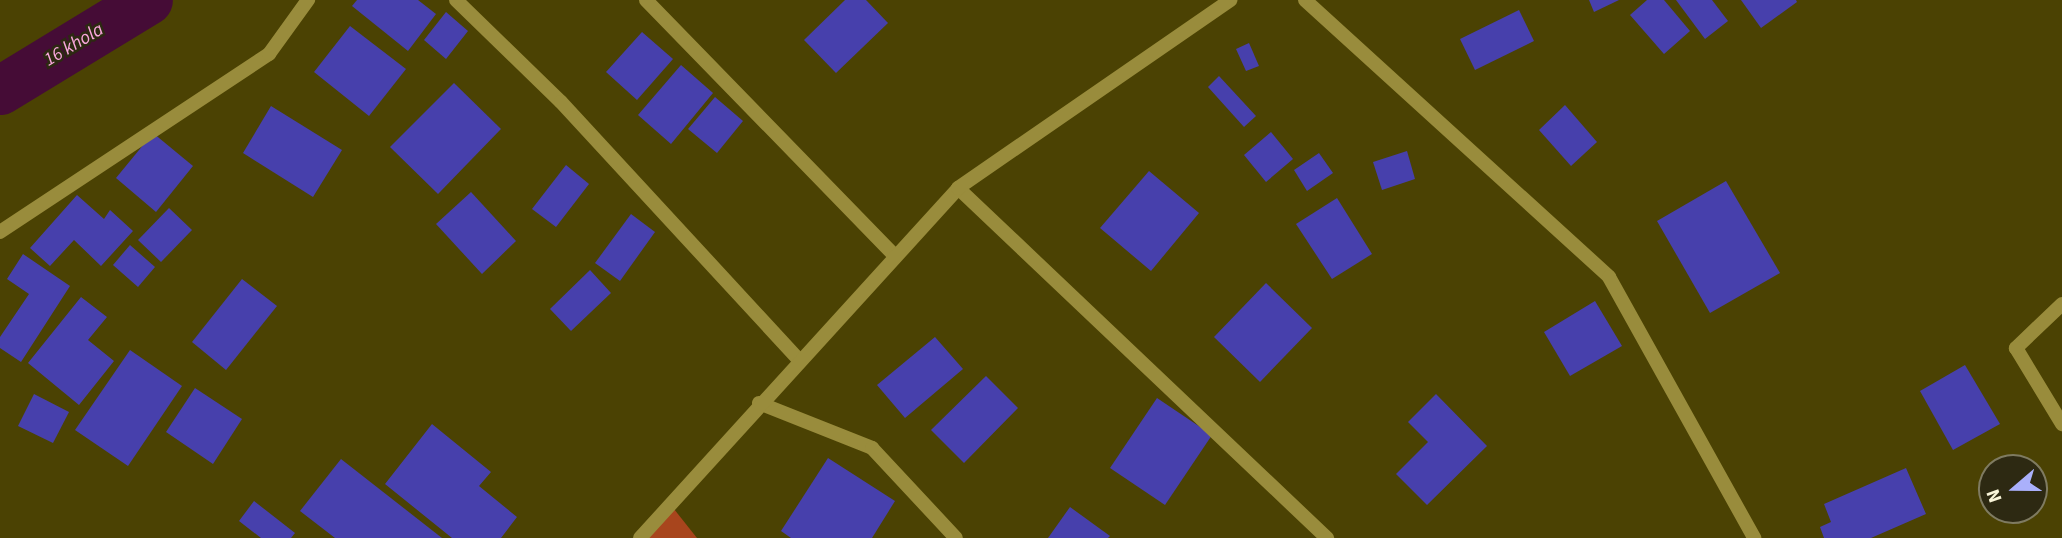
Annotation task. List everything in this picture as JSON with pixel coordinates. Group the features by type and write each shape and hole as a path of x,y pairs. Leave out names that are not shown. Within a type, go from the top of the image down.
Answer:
{"street":[{"path":"0,232 269,54 308,0"},
{"path":"456,0 561,102 798,359"},
{"path":"646,0 895,256"},
{"path":"640,538 758,403 958,188 1231,0"},
{"path":"1305,0 1609,277 1755,538"},
{"path":"958,188 1327,538"},
{"path":"2062,304 2016,348 2062,424"},
{"path":"758,403 872,447 956,538"}],"shaded area":[{"path":"670,504 697,538 640,538"}],"building":[{"path":"357,0 418,0 436,14 408,51 352,6"},
{"path":"845,0 866,0 888,23 836,73 804,40"},
{"path":"1589,0 1619,0 1594,12"},
{"path":"1647,0 1664,0 1690,31 1664,54 1630,15"},
{"path":"1676,0 1712,0 1728,21 1705,39"},
{"path":"1741,0 1796,0 1797,2 1761,28"},
{"path":"1519,10 1534,41 1475,70 1460,39"},
{"path":"446,12 468,31 446,59 424,40"},
{"path":"350,26 406,69 369,116 314,72"},
{"path":"642,32 673,59 637,100 606,72"},
{"path":"1249,43 1259,66 1246,71 1236,49"},
{"path":"681,65 713,93 671,144 638,115"},
{"path":"1219,76 1256,116 1244,127 1208,87"},
{"path":"454,83 501,129 438,194 390,147"},
{"path":"715,97 743,121 717,153 688,129"},
{"path":"1565,105 1597,142 1571,166 1539,130"},
{"path":"271,106 342,150 313,197 243,153"},
{"path":"1271,132 1293,159 1266,182 1244,155"},
{"path":"153,133 193,166 156,212 116,178"},
{"path":"1407,151 1415,179 1382,190 1373,162"},
{"path":"1319,153 1333,173 1307,191 1294,170"},
{"path":"566,165 589,184 556,227 532,209"},
{"path":"1149,171 1199,213 1151,271 1100,228"},
{"path":"1726,181 1780,273 1710,313 1657,221"},
{"path":"471,192 516,241 482,274 436,224"},
{"path":"77,195 104,219 110,210 133,231 101,266 74,240 50,266 30,248"},
{"path":"1337,198 1372,254 1332,279 1296,224"},
{"path":"169,208 192,230 161,262 138,240"},
{"path":"631,214 655,232 620,281 595,263"},
{"path":"130,245 155,267 138,287 113,265"},
{"path":"23,254 70,286 21,362 0,348 0,337 29,294 7,279"},
{"path":"590,270 611,293 571,331 550,309"},
{"path":"242,279 277,306 226,370 192,342"},
{"path":"1266,283 1312,328 1260,382 1214,337"},
{"path":"81,297 107,317 88,340 114,361 79,405 28,363"},
{"path":"1595,301 1622,346 1570,376 1544,332"},
{"path":"935,337 963,369 905,418 877,385"},
{"path":"130,350 182,386 128,466 75,430"},
{"path":"1965,365 2000,424 1953,450 1920,391"},
{"path":"986,376 1018,408 964,463 931,430"},
{"path":"195,388 242,419 213,464 166,432"},
{"path":"34,394 69,412 53,443 18,426"},
{"path":"1436,394 1487,446 1427,505 1396,474 1428,442 1408,422"},
{"path":"1157,398 1212,435 1165,505 1110,468"},
{"path":"432,424 491,472 479,486 517,517 501,538 452,538 385,484"},
{"path":"828,458 895,501 872,538 791,538 781,531"},
{"path":"341,459 442,538 335,538 300,511"},
{"path":"1906,468 1926,514 1871,538 1824,538 1820,527 1831,522 1824,504"},
{"path":"254,501 295,533 291,538 261,538 239,521"},
{"path":"1070,507 1110,536 1048,538"}],"waterway":[{"name":"16 khola","path":"0,90 148,0"}]}
